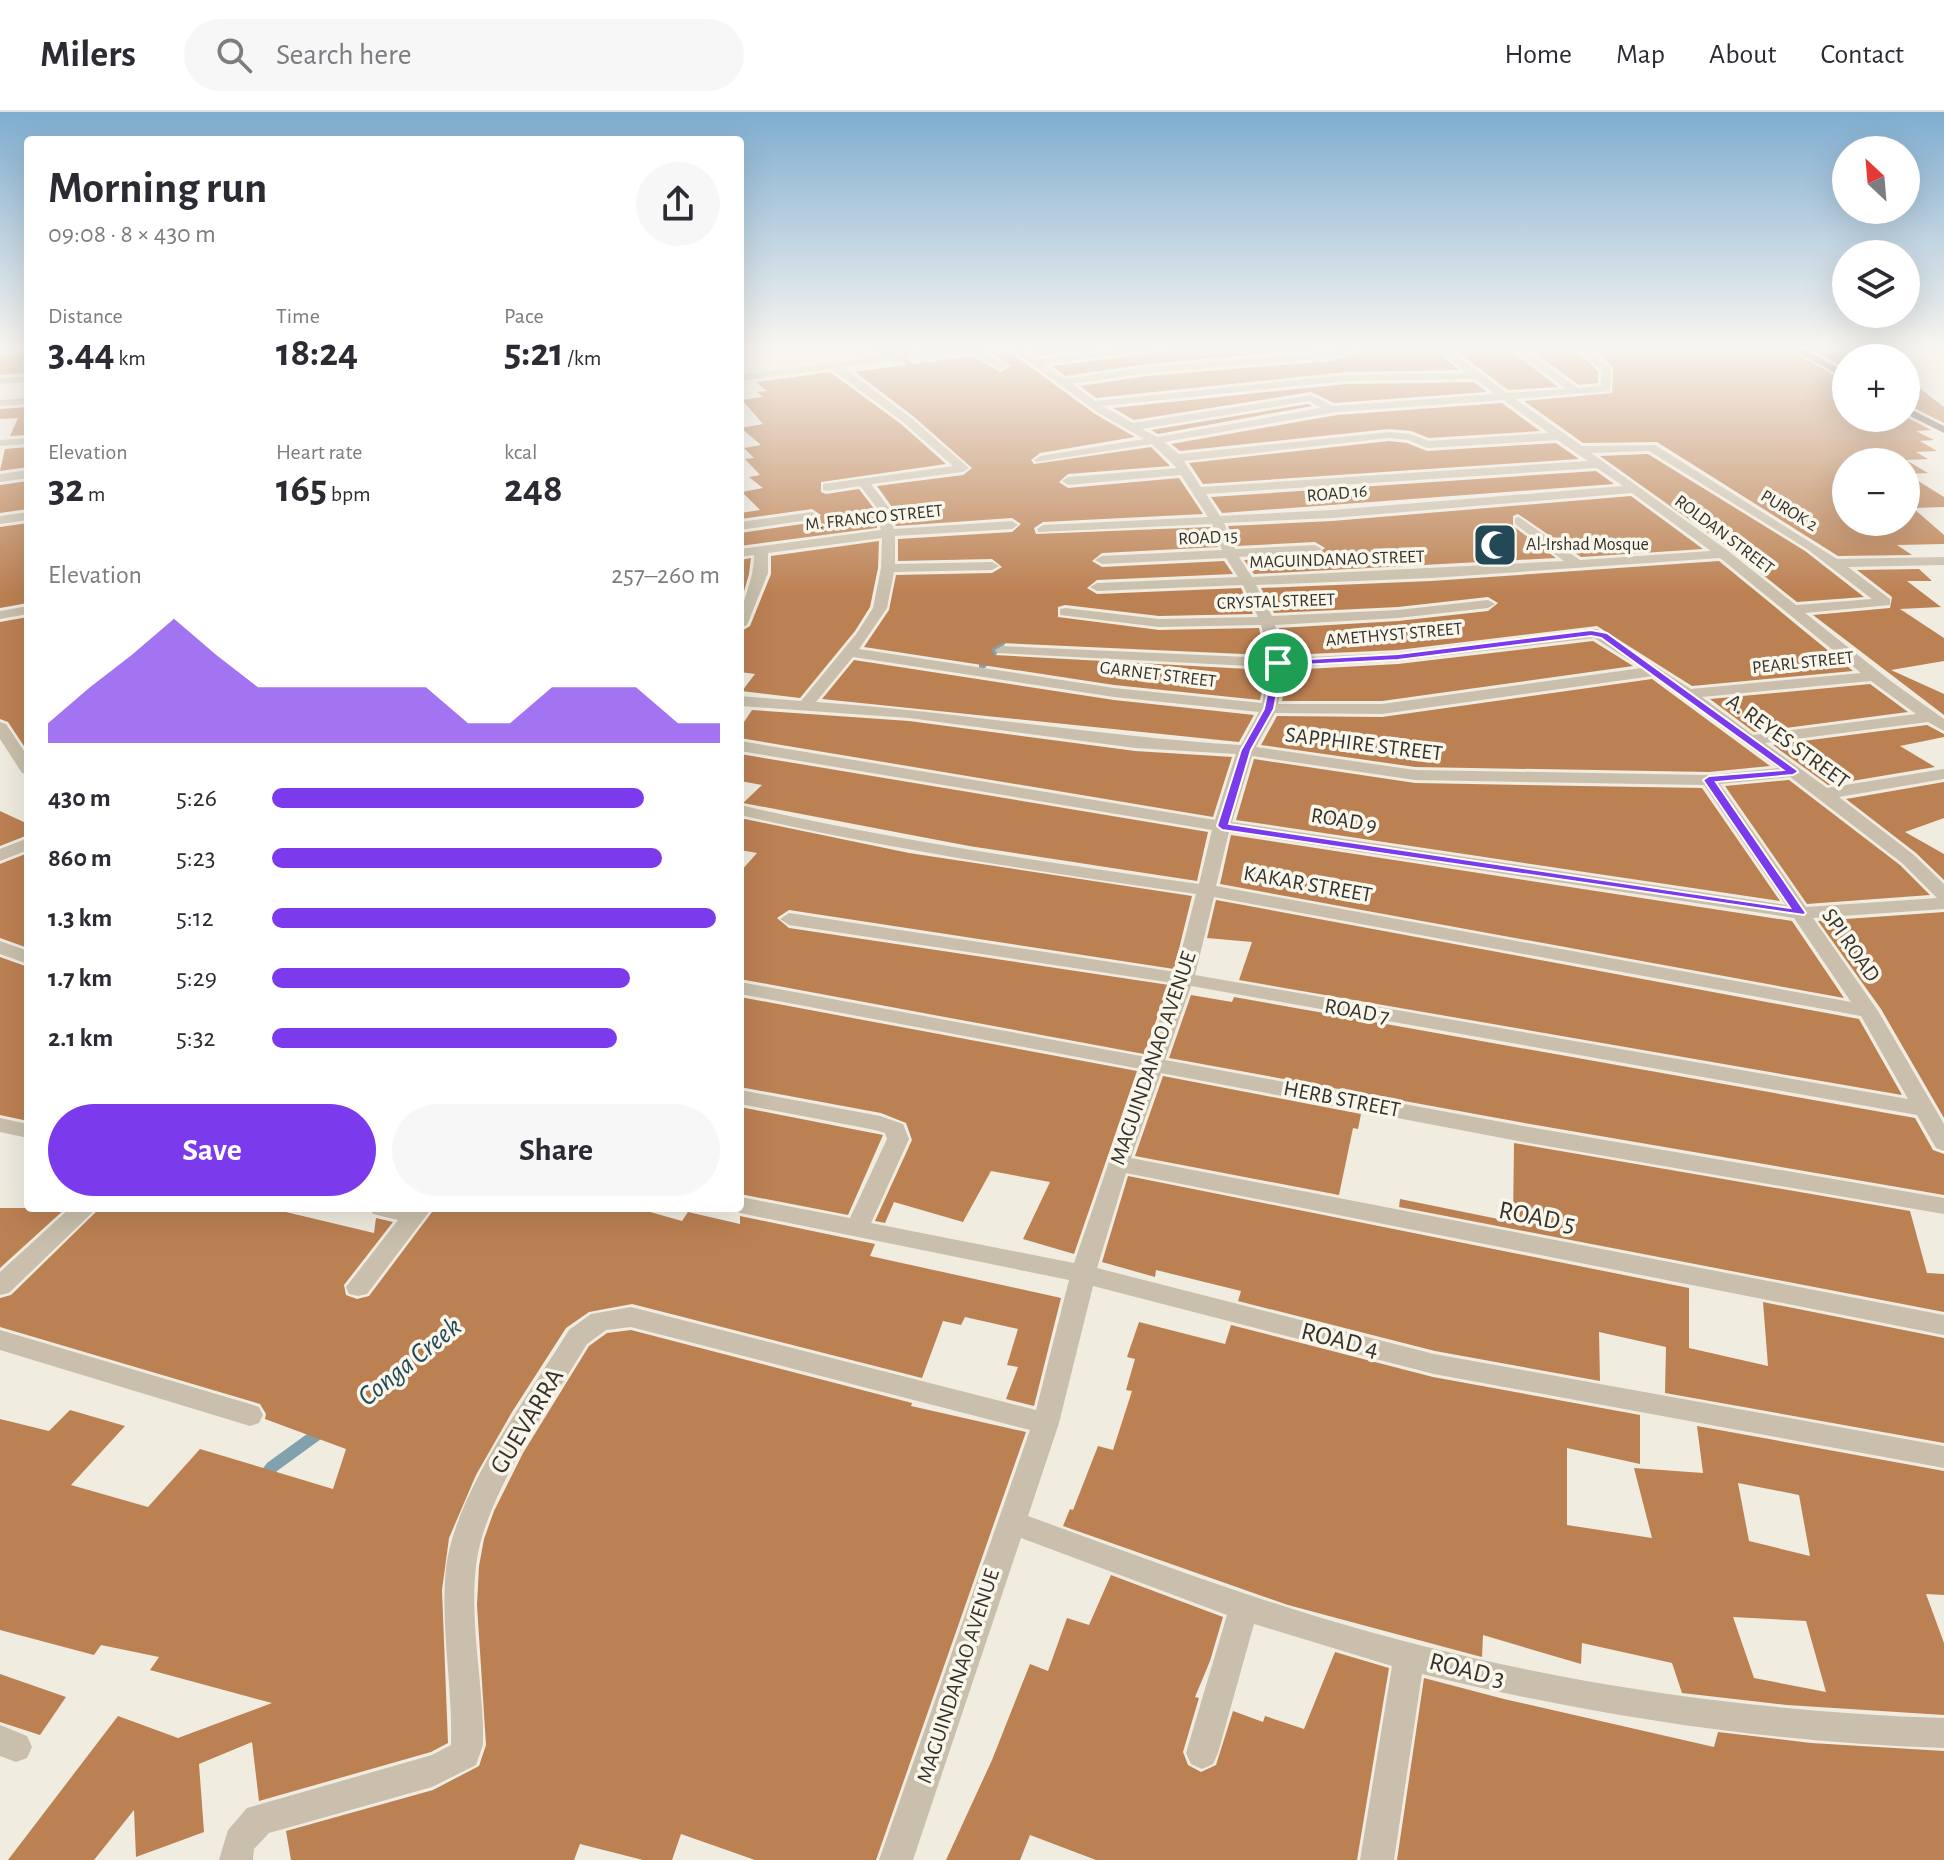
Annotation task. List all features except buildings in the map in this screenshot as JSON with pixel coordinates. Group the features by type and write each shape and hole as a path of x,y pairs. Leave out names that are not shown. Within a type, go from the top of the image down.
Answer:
{"street":[{"path":"827,487 963,468 918,430"},
{"name":"MAGUINDANAO AVENUE","path":"896,1860 1046,1423 1083,1274 1118,1163 1184,979 1222,826 1246,750 1269,709 1278,663 1267,621 1231,555 1217,521 1181,465 1153,439 1136,430"},
{"path":"1040,460 1209,430"},
{"name":"ROLDAN STREET","path":"1550,430 1723,554 1875,676 1937,721"},
{"path":"1068,481 1389,435 1410,437 1427,445 1559,436"},
{"path":"0,443 24,441"},
{"name":"PUROK 2","path":"1579,450 1651,447 1835,563 1885,602 1792,610"},
{"path":"1198,491 1599,464"},
{"path":"0,478 24,476"},
{"path":"804,707 876,616 888,568 889,533 882,515 884,509 862,481"},
{"name":"ROAD 16","path":"1043,529 1217,521 1634,489"},
{"path":"744,525 812,516"},
{"path":"0,520 24,517"},
{"path":"1519,521 1577,564"},
{"name":"M. FRANCO STREET","path":"744,552 889,533 1012,525"},
{"name":"ROAD 15","path":"1102,560 1315,549"},
{"path":"744,615 761,573 761,550"},
{"name":"MAGUINDANAO STREET","path":"1097,587 1431,574 1723,554"},
{"path":"1835,563 1944,561"},
{"path":"888,568 992,566"},
{"name":"CRYSTAL STREET","path":"1065,612 1159,623 1267,621 1408,613 1488,604"},
{"path":"0,615 24,611"},
{"name":"AMETHYST STREET","path":"1002,650 1278,663 1398,657 1597,633"},
{"name":"A. REYES STREET","path":"1597,633 1656,671 1824,794 1908,859 1944,894"},
{"name":"GARNET STREET","path":"847,652 1053,683 1269,709 1382,709 1656,671"},
{"name":"PEARL STREET","path":"1687,694 1875,676"},
{"name":"SAPPHIRE STREET","path":"744,701 909,713 1135,743 1246,750 1415,775 1709,780 1793,772"},
{"path":"1750,740 1937,721"},
{"path":"0,727 14,752"},
{"name":"ROAD 9","path":"744,747 1222,826 1800,913 1944,903"},
{"path":"1824,794 1944,774"},
{"name":"SPI ROAD","path":"1709,780 1868,1011 1944,1143"},
{"name":"KAKAR STREET","path":"744,811 818,828 1029,865 1205,890 1868,1011"},
{"path":"0,856 24,845"},
{"name":"ROAD 7","path":"789,919 1184,979 1924,1109"},
{"path":"0,947 24,956"},
{"name":"HERB STREET","path":"744,989 1529,1135 1944,1206"},
{"path":"744,1098 880,1123 895,1129 898,1139 857,1228"},
{"path":"0,1125 24,1130"},
{"name":"ROAD 5","path":"1118,1163 1944,1325"},
{"name":"ROAD 4","path":"744,1206 1083,1274 1434,1364 1944,1457"},
{"path":"0,1286 81,1212"},
{"path":"358,1287 417,1212"},
{"name":"GUEVARRA","path":"241,1845 273,1815 419,1776 458,1761 466,1754 469,1745 460,1571 465,1539 476,1506 578,1337 600,1321 631,1317 1046,1423"},
{"path":"0,1340 250,1415"},
{"name":"ROAD 3","path":"1010,1521 1244,1608 1409,1655 1575,1695 1680,1711 1802,1724 1944,1733"},
{"path":"1202,1753 1244,1608"},
{"path":"1377,1860 1409,1655"}],"waterway":[{"name":"Conga Creek","path":"982,666 1010,633"},
{"name":"Conga Creek","path":"262,1480 272,1467 323,1430"}],"place":[{"name":"Al-Irshad Mosque","path":"1495,545"}],"route":[{"path":"1591,633 1604,635 1793,772 1709,780 1800,913 1222,826 1246,750 1269,709 1278,663 1398,657 1591,633"}]}
